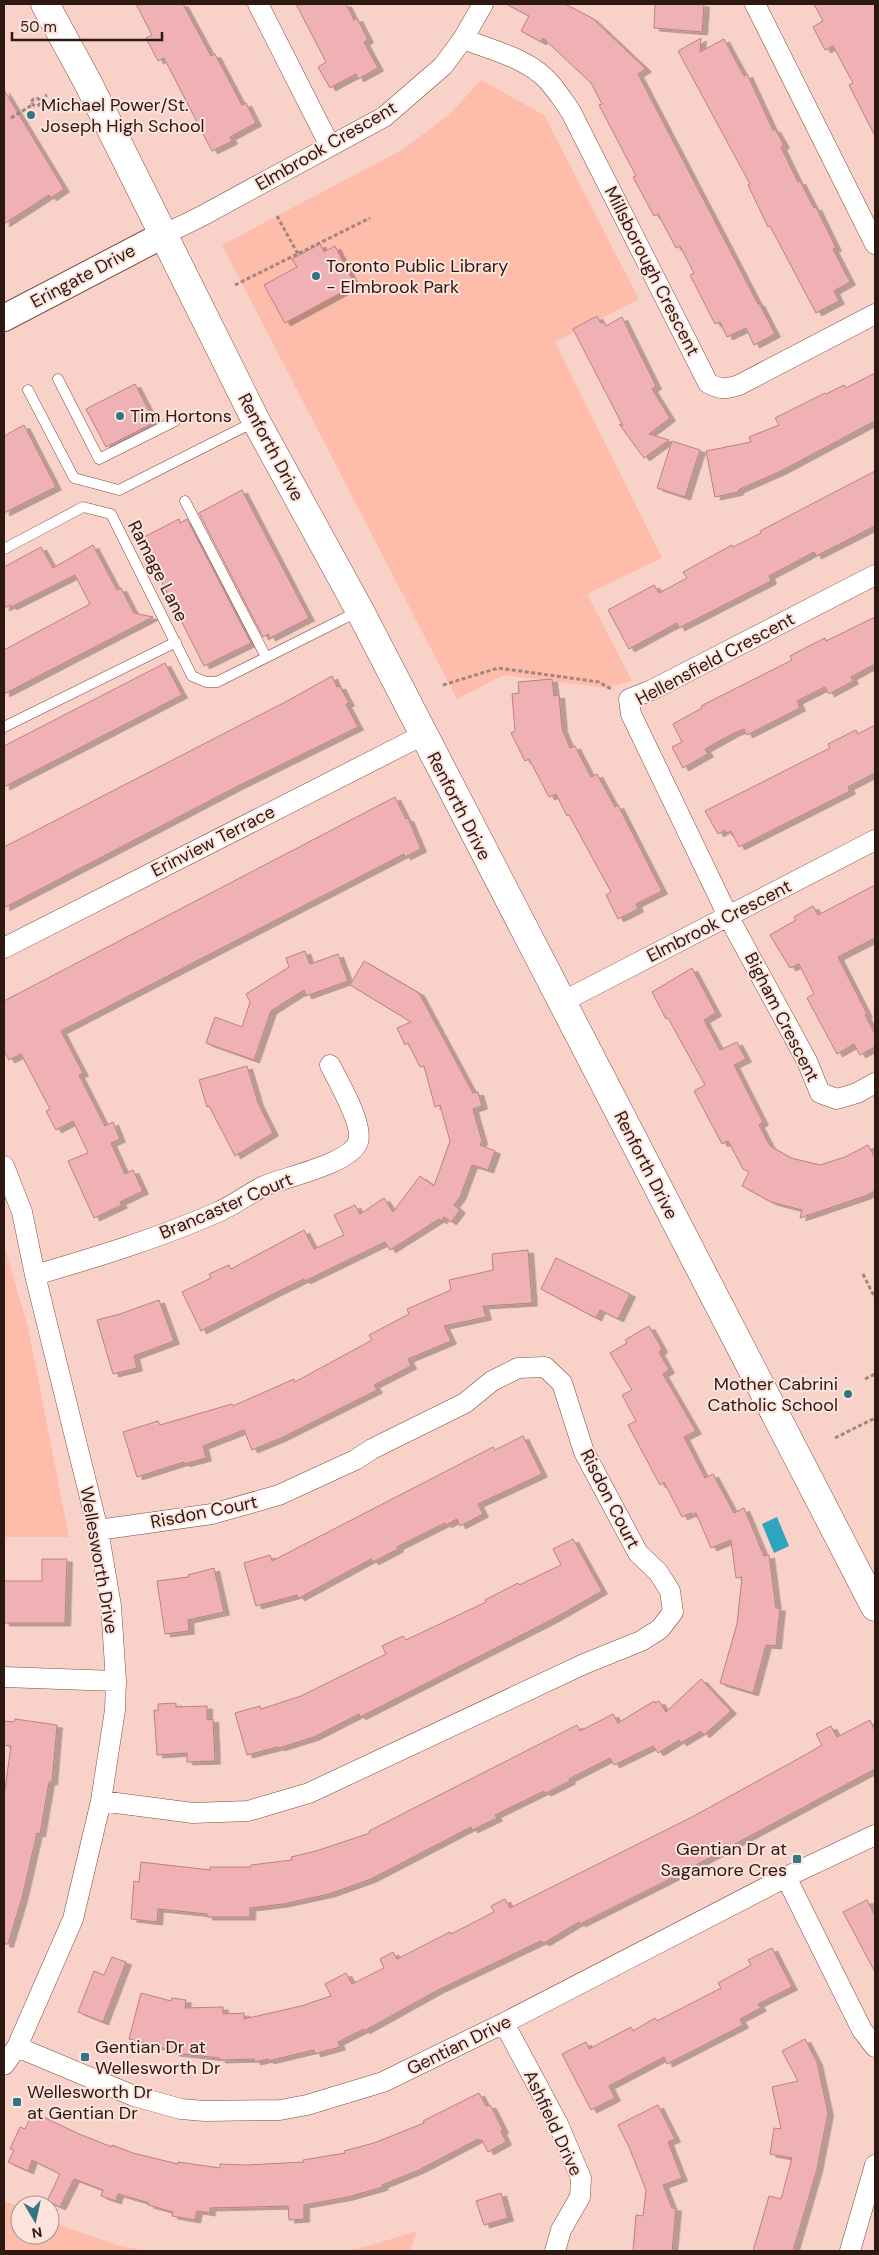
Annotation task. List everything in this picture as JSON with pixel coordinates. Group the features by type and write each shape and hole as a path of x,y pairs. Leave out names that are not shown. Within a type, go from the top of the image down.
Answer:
{"main road":[{"name":"Renforth Drive","path":"45,4 87,81 256,420 360,611 875,1607"}],"street":[{"path":"258,4 330,146"},
{"name":"Elmbrook Crescent","path":"163,235 200,217 384,117 437,72 464,39 483,4"},
{"path":"755,4 875,244"},
{"name":"Millsborough Crescent","path":"464,39 524,64 541,74 552,84 570,112 708,383 715,388 727,389 739,384 875,314"},
{"name":"Eringate Drive","path":"4,318 163,235"},
{"name":"Hellensfield Crescent","path":"728,916 631,714 629,699 652,690 875,575"},
{"name":"Erinview Terrace","path":"4,948 423,735"},
{"name":"Elmbrook Crescent","path":"562,1002 875,840"},
{"name":"Bigham Crescent","path":"728,916 807,1061 820,1092 837,1099 857,1094 875,1084"},
{"name":"Brancaster Court","path":"35,1275 189,1224 265,1186 311,1171 352,1151 359,1141 358,1128 330,1065"},
{"name":"Wellesworth Drive","path":"4,1166 22,1212 35,1275 98,1530 111,1606 116,1680 115,1710 101,1801 73,1919 17,2047 4,2065"},
{"name":"Risdon Court","path":"98,1530 212,1514 279,1496 355,1460 372,1449 465,1403 492,1380 518,1368 545,1367 562,1383 584,1452 638,1554 658,1572 670,1591 673,1612 660,1629 641,1641 584,1664 309,1794 248,1811 193,1813 101,1801"},
{"path":"4,1677 116,1680"},
{"name":"Gentian Drive","path":"17,2047 134,2096 181,2109 280,2110 325,2101 382,2082 504,2023 786,1877 875,1835"},
{"path":"786,1877 862,2030 875,2047"},
{"name":"Ashfield Drive","path":"504,2023 558,2124 580,2178 580,2197 560,2230 555,2251"},
{"path":"850,2251 875,2166"}],"lane":[{"path":"58,379 99,459 175,421"},
{"path":"28,390 74,478 119,490 256,420"},
{"path":"185,501 266,657"},
{"name":"Ramage Lane","path":"4,549 83,507 111,514 192,676 206,682 217,682 360,611"},
{"name":"Ramage Lane","path":"4,727 176,642"}],"path":[{"path":"12,118 32,104 31,102 38,97 40,100 47,95"},
{"path":"278,216 298,254"},
{"path":"236,285 370,218"},
{"path":"443,685 498,668 599,682 629,699"},
{"path":"863,1274 875,1298"},
{"path":"865,1379 875,1374"},
{"path":"835,1438 875,1418"}],"shaded area":[{"path":"481,80 544,115 639,299 555,342 662,558 587,594 632,681 606,688 504,675 457,699 222,245 402,150 449,115"},
{"path":"4,1245 28,1327 69,1537 4,1537"},
{"path":"4,2200 10,2203 10,2245 60,2245 60,2225 116,2245 146,2251 4,2251"},
{"path":"417,2231 410,2251 343,2251 368,2246"}],"water":[{"path":"777,1517 789,1546 774,1553 762,1524"}],"building":[{"path":"136,4 183,4 211,56 215,54 242,105 246,103 256,123 230,137 232,141 212,151 164,58 158,61 146,38 152,35"},
{"path":"296,4 346,4 354,20 357,18 368,40 364,42 378,68 358,79 356,74 330,88 318,67 326,62"},
{"path":"506,4 565,4 592,18 646,69 638,74 775,334 754,345 746,328 727,337 720,322 715,324 690,275 694,273 680,246 676,248 658,214 654,216 633,177 636,176 599,105 602,104 591,83 543,38 541,42 521,31 529,16"},
{"path":"655,4 704,4 702,32 654,28"},
{"path":"814,4 875,4 875,136 849,85 853,83 833,46 825,50 813,27 823,21"},
{"path":"701,38 700,52 724,39 744,76 747,74 773,130 775,129 784,145 781,147 798,182 800,181 814,208 816,207 836,248 833,249 850,282 834,291 839,301 816,313 770,226 768,227 748,185 750,184 678,51"},
{"path":"4,90 64,189 51,198 49,195 4,224"},
{"name":"Toronto Public Library - Elmbrook Park","path":"320,244 324,252 335,246 355,285 285,323 264,285 297,267 292,259"},
{"path":"597,316 601,323 604,322 606,326 622,317 656,386 652,389 670,418 649,434 669,440 644,458 619,424 623,426 573,329"},
{"path":"875,373 875,421 781,471 738,490 738,492 715,497 706,451 751,442 749,437 779,425 775,418 825,393 844,385 846,388"},
{"name":"Tim Hortons","path":"135,384 155,422 106,447 86,409"},
{"path":"24,425 56,487 4,513 4,436"},
{"path":"672,441 700,450 685,497 657,488"},
{"path":"875,471 875,526 816,556 814,552 769,576 771,581 679,628 677,623 629,649 608,610 654,585 659,593 687,578 683,572 732,545 733,547 761,533 760,531"},
{"path":"242,490 309,618 270,638 268,634 263,637 199,513"},
{"path":"179,519 180,523 187,519 251,643 204,666 140,539"},
{"path":"93,545 117,590 121,588 134,613 153,617 4,694 4,650 90,604 75,575 11,607 10,605 4,608 4,567 41,547 53,568"},
{"path":"875,617 875,664 851,677 853,681 829,694 825,687 797,701 800,708 747,735 744,729 734,733 705,749 708,754 683,768 672,747 682,742 673,724 702,708 701,706 792,660 790,656 805,648 825,638 826,641"},
{"path":"165,663 182,695 4,787 4,746"},
{"path":"332,676 337,687 340,686 349,703 346,704 358,727 238,786 4,908 4,847"},
{"path":"552,679 554,696 559,695 562,729 570,748 575,746 591,777 597,774 615,807 618,805 662,891 636,904 638,909 618,919 606,895 611,892 569,815 567,816 556,794 549,797 529,759 525,761 511,733 515,731 512,694 519,693 518,682"},
{"path":"875,725 875,773 848,787 850,791 739,847 731,831 727,833 725,830 718,834 705,811 830,748 828,744 856,730 858,734"},
{"path":"395,797 406,819 408,818 421,849 405,857 404,854 61,1031 83,1073 79,1075 105,1126 113,1122 120,1139 111,1143 125,1174 133,1170 143,1191 120,1202 122,1205 94,1218 68,1161 88,1153 73,1121 56,1130 46,1111 50,1109 21,1054 9,1060 4,1051 4,1001"},
{"path":"875,885 875,938 838,957 867,1014 865,1015 875,1034 875,1047 860,1055 854,1044 837,1054 807,998 814,994 799,964 790,968 770,935 796,920 794,917 813,906 818,915"},
{"path":"305,951 310,964 338,954 348,981 306,996 304,990 271,1011 254,1060 206,1043 215,1017 242,1027 250,1002 246,994 289,967 286,958"},
{"path":"364,961 419,993 473,1093 478,1092 482,1106 473,1109 482,1141 480,1145 495,1151 488,1170 472,1165 460,1197 454,1205 460,1210 451,1222 444,1217 441,1221 439,1219 390,1250 385,1242 305,1281 304,1279 275,1293 201,1331 182,1292 211,1278 209,1274 229,1265 231,1269 304,1230 314,1249 344,1235 334,1215 355,1205 360,1214 384,1198 393,1212 420,1176 434,1186 450,1141 440,1105 435,1107 424,1066 420,1067 408,1043 405,1045 397,1028 411,1022 350,985"},
{"path":"692,968 716,1013 704,1020 720,1050 737,1042 746,1059 734,1065 763,1122 759,1125 770,1146 791,1158 820,1165 845,1157 868,1145 875,1158 875,1191 800,1218 802,1210 771,1202 742,1186 749,1172 743,1169 728,1141 722,1144 694,1091 705,1085 652,992"},
{"path":"247,1066 258,1103 273,1133 235,1156 209,1106 207,1107 199,1080"},
{"path":"528,1250 532,1303 483,1306 486,1317 444,1326 451,1341 408,1359 411,1366 374,1385 377,1390 281,1438 252,1450 244,1430 203,1446 206,1458 184,1464 184,1462 137,1477 123,1432 158,1421 160,1425 232,1404 233,1406 294,1379 295,1382 372,1340 369,1335 409,1314 407,1309 451,1290 449,1280 493,1270 492,1254"},
{"path":"556,1258 630,1294 618,1319 600,1310 596,1318 541,1289"},
{"path":"159,1300 174,1341 134,1356 137,1368 113,1374 97,1320"},
{"path":"649,1326 661,1347 662,1350 659,1352 669,1370 663,1374 696,1431 684,1437 705,1478 713,1474 734,1513 744,1508 764,1556 769,1555 776,1608 780,1608 776,1646 766,1645 753,1693 720,1683 737,1624 742,1577 736,1578 731,1540 711,1548 696,1513 682,1517 664,1482 660,1485 628,1425 636,1421 622,1395 632,1390 610,1353 627,1343 625,1340"},
{"path":"523,1436 542,1474 478,1504 483,1514 460,1526 457,1519 446,1525 445,1523 397,1547 398,1549 373,1562 371,1559 299,1598 297,1595 256,1606 244,1563 270,1555 272,1561 493,1447 495,1450"},
{"path":"573,1539 602,1591 553,1619 360,1717 359,1714 314,1737 279,1748 247,1755 235,1713 260,1706 261,1709 301,1696 386,1654 382,1646 403,1636 406,1640 486,1602 485,1600 518,1583 519,1585 561,1565 553,1549"},
{"path":"42,1559 67,1559 65,1623 4,1623 4,1581 42,1581"},
{"path":"214,1568 224,1612 188,1620 189,1631 165,1634 157,1581 189,1577 188,1575"},
{"path":"701,1679 731,1711 704,1735 701,1731 681,1743 679,1740 658,1753 653,1746 614,1765 610,1758 548,1792 545,1793 544,1791 495,1815 497,1818 472,1830 471,1827 371,1879 329,1894 283,1904 250,1908 250,1917 207,1917 207,1914 158,1909 157,1922 131,1919 134,1881 139,1882 141,1862 210,1870 210,1867 251,1867 251,1865 292,1860 291,1857 316,1851 370,1833 369,1831 577,1725 580,1731 613,1714 618,1723 654,1701 655,1703 659,1701 666,1712"},
{"path":"176,1703 176,1707 207,1706 207,1720 213,1719 215,1761 187,1762 187,1753 157,1755 154,1710 158,1711 158,1704"},
{"path":"15,1719 57,1725 52,1782 49,1782 40,1834 37,1833 22,1898 8,1944 4,1944 4,1796 11,1746 4,1745 4,1721 14,1722"},
{"path":"870,1720 875,1731 875,1769 666,1881 580,1924 579,1922 544,1943 541,1941 438,1990 364,2031 364,2029 338,2042 340,2047 315,2054 314,2050 268,2061 268,2059 255,2062 254,2059 220,2060 220,2058 174,2053 174,2051 129,2039 141,1993 171,2001 172,1998 186,2000 185,2008 223,2007 223,2014 244,2013 244,2019 301,2006 331,1996 325,1984 346,1973 352,1984 384,1968 380,1959 393,1952 397,1959 450,1932 451,1934 494,1912 491,1906 505,1899 510,1908 692,1817 805,1755 822,1745 816,1734 831,1726 837,1737"},
{"path":"867,1900 875,1916 875,1972 843,1912"},
{"path":"772,1948 792,1987 758,2004 761,2008 740,2019 743,2025 667,2064 664,2057 609,2086 615,2098 591,2110 562,2054 586,2042 589,2049 631,2027 633,2031 655,2018 657,2021 721,1988 718,1983 751,1965 748,1960"},
{"path":"112,1957 126,1962 103,2022 78,2012 94,1971 104,1975"},
{"path":"805,2039 817,2062 828,2113 817,2169 793,2251 753,2251 769,2196 781,2199 792,2158 770,2154 774,2128 781,2129 772,2087 798,2081 782,2051"},
{"path":"479,2093 486,2106 490,2105 492,2108 503,2130 501,2131 506,2142 488,2152 482,2140 479,2141 478,2139 419,2170 382,2185 383,2187 348,2197 304,2205 304,2219 289,2220 288,2206 210,2208 210,2213 197,2211 195,2220 172,2216 173,2212 118,2194 116,2201 101,2196 103,2190 74,2179 60,2207 60,2195 50,2195 60,2174 32,2160 28,2171 8,2162 14,2150 10,2149 20,2127 25,2129 33,2112 112,2147 112,2145 133,2153 178,2164 178,2162 220,2168 220,2164 246,2165 304,2162 303,2160 345,2153 344,2151 374,2143 424,2123 423,2121"},
{"path":"658,2105 675,2139 668,2142 682,2178 663,2185 672,2208 676,2208 672,2251 633,2251 636,2215 643,2216 646,2190 618,2125"},
{"path":"501,2193 508,2218 484,2225 476,2201"}],"place":[{"name":"Michael Power/St. Joseph High School","path":"31,115"},
{"name":"Toronto Public Library - Elmbrook Park","path":"316,276"},
{"name":"Tim Hortons","path":"120,416"},
{"name":"Mother Cabrini Catholic School","path":"848,1394"},
{"name":"Gentian Dr at Sagamore Cres","path":"797,1859"},
{"name":"Gentian Dr at Wellesworth Dr","path":"85,2057"},
{"name":"Wellesworth Dr at Gentian Dr","path":"17,2102"}]}
